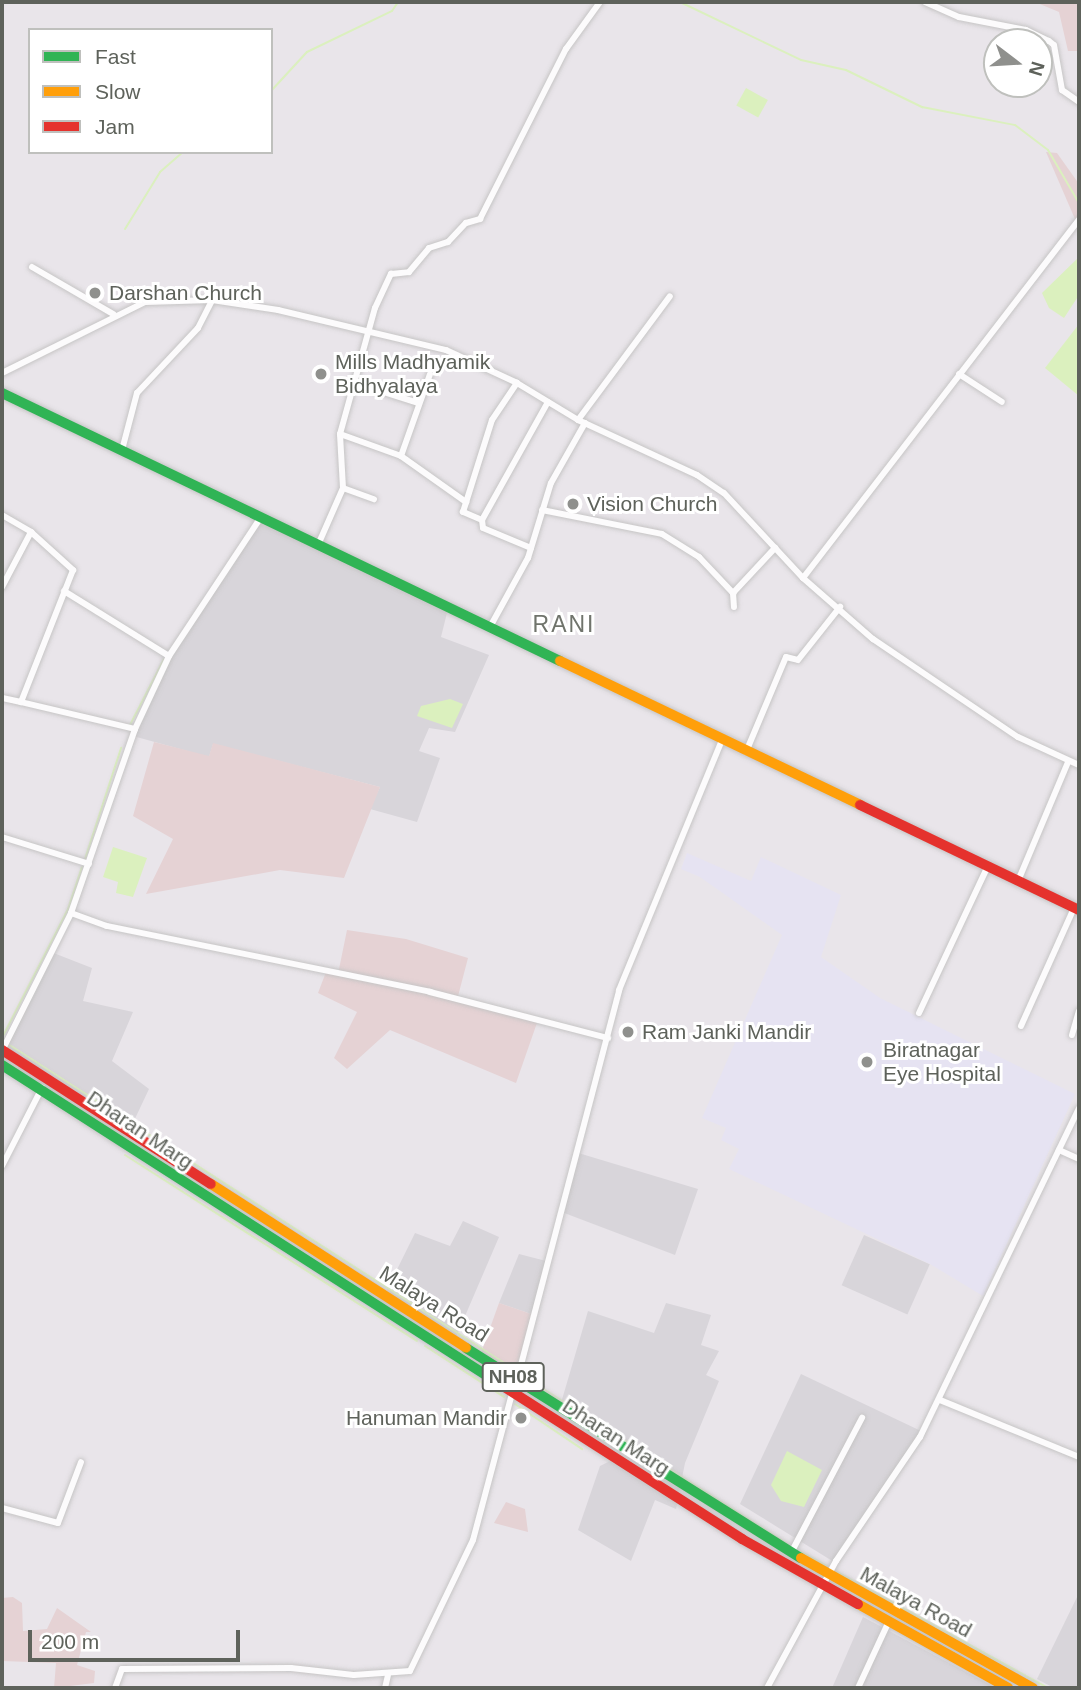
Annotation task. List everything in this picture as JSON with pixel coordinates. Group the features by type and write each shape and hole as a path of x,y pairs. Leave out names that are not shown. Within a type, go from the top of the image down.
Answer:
{"main road":[{"path":"2,394 262,516 746,754 1076,909"},
{"name":"Malaya Road","path":"2,1050 369,1293 517,1380 726,1522 791,1553 829,1575 995,1680 1033,1688"},
{"name":"Dharan Marg","path":"2,1065 369,1293 512,1392 726,1522 823,1586 1008,1688"}],"street":[{"path":"318,545 343,488 340,434 370,331 391,274 409,272 429,248 448,242 466,223 480,219 566,49 600,2"},
{"path":"925,2 958,18 1026,30 1049,41 1054,45 1062,90 1079,102"},
{"path":"803,578 1079,220"},
{"path":"32,267 113,314"},
{"path":"490,627 531,548 551,483 582,422 670,296"},
{"path":"122,450 137,393 198,328 212,300"},
{"path":"2,373 113,314 145,302 212,300 370,331 446,350 517,383 582,422 706,481 724,493 803,578 840,607 873,639 972,708 1068,762 1079,765"},
{"path":"401,456 430,374"},
{"path":"959,374 1002,402"},
{"path":"355,383 418,403"},
{"path":"482,520 463,512 492,420 517,383"},
{"path":"531,548 483,528 482,520 548,402"},
{"path":"340,434 401,456 466,502"},
{"path":"343,488 374,499"},
{"path":"542,510 662,534 699,557 733,593 734,607"},
{"path":"2,514 31,532 73,570 21,702"},
{"path":"2,1050 71,912 135,729 169,656 262,516"},
{"path":"2,587 31,532"},
{"path":"733,593 775,548"},
{"path":"64,591 169,656"},
{"path":"746,754 786,657 798,660 840,607"},
{"path":"2,698 135,729"},
{"path":"115,1688 122,1669 291,1668 388,1675 414,1667 473,1540 619,990 721,742"},
{"path":"1018,881 1068,762"},
{"path":"2,837 89,864"},
{"path":"919,1013 987,868"},
{"path":"1021,1027 1076,909"},
{"path":"71,912 107,926 430,992 608,1038"},
{"path":"1072,1035 1079,1011"},
{"path":"2,1166 42,1088"},
{"path":"766,1688 829,1575 905,1464 940,1399 1079,1108"},
{"path":"1059,1150 1079,1159"},
{"path":"940,1399 1079,1457"},
{"path":"791,1553 862,1418"},
{"path":"2,1508 58,1523 81,1462"},
{"path":"858,1688 888,1623"},
{"path":"384,1688 388,1675"}],"shaded area":[{"path":"1035,2 1079,2 1079,51 1068,51 1059,12"},
{"path":"746,88 768,100 758,118 736,105"},
{"path":"1046,152 1057,153 1079,184 1079,216 1075,219"},
{"path":"1079,257 1079,295 1064,318 1049,308 1042,293"},
{"path":"1079,324 1079,396 1045,368"},
{"path":"263,516 448,609 441,637 489,655 455,732 429,728 419,751 440,758 417,822 370,809 380,787 213,744 209,757 133,736 169,656"},
{"path":"450,699 463,704 452,728 417,716 421,706"},
{"path":"154,742 209,756 213,743 380,787 344,878 280,870 146,894 173,839 133,816"},
{"path":"113,847 147,858 133,897 116,893 118,882 103,877"},
{"name":"Biratnagar Eye Hospital","path":"687,853 751,881 761,857 841,895 821,957 880,998 1075,1094 983,1296 930,1264 729,1169 739,1149 721,1140 726,1128 702,1118 782,935 700,877 681,869"},
{"path":"347,930 406,939 468,958 457,1000 538,1020 516,1083 390,1030 347,1069 334,1058 357,1012 318,993 326,972 338,974"},
{"path":"51,952 92,968 83,1001 133,1012 112,1061 149,1089 124,1142 2,1065 2,1051"},
{"path":"575,1152 698,1189 675,1255 559,1211"},
{"path":"463,1221 499,1237 450,1351 379,1306 415,1233 450,1246"},
{"path":"864,1235 930,1264 907,1315 842,1285"},
{"path":"519,1254 546,1261 534,1315 499,1303"},
{"path":"499,1303 534,1315 512,1392 476,1367"},
{"path":"666,1303 711,1315 701,1345 719,1351 706,1375 719,1381 685,1463 679,1493 556,1420 588,1311 654,1333"},
{"path":"801,1374 921,1431 834,1562 740,1504"},
{"path":"787,1451 822,1470 804,1507 781,1501 771,1485"},
{"path":"610,1461 678,1500 676,1509 655,1500 631,1561 578,1530 600,1466"},
{"path":"506,1502 525,1509 528,1532 494,1523"},
{"path":"1079,1593 1079,1688 1054,1688 1037,1679"},
{"path":"13,1597 22,1603 23,1631 47,1629 57,1608 91,1632 86,1632 77,1665 95,1671 94,1683 54,1688 56,1663 2,1661 2,1598"},
{"path":"863,1617 996,1688 832,1688"}],"waterway":[{"path":"273,89 307,52 392,11 398,2"},
{"path":"680,2 801,60 846,70 922,107 1015,125 1048,150 1079,203"},
{"path":"125,229 160,172 181,154"},
{"path":"130,725 164,659"},
{"path":"85,859 121,748"},
{"path":"2,1038 68,909 82,867"},
{"path":"8,1044 515,1370"},
{"path":"125,1155 417,1341"},
{"path":"425,1346 504,1397"},
{"path":"523,1376 788,1544"},
{"path":"515,1404 582,1449"},
{"path":"796,1549 827,1566"},
{"path":"837,1572 1048,1688"}],"traffic: fast":[{"path":"2,393 560,661"},
{"path":"2,1065 492,1379"},
{"path":"466,1348 801,1558"}],"traffic: slow":[{"path":"560,661 860,805"},
{"path":"211,1184 466,1348"},
{"path":"801,1558 1033,1688"},
{"path":"858,1604 1008,1688"}],"traffic: jam":[{"path":"860,805 1079,910"},
{"path":"2,1050 211,1184"},
{"path":"492,1379 742,1539 858,1604"}],"place":[{"name":"Darshan Church","path":"95,293"},
{"name":"Mills Madhyamik Bidhyalaya","path":"321,374"},
{"name":"Vision Church","path":"573,504"},
{"name":"Ram Janki Mandir","path":"628,1032"},
{"name":"Biratnagar Eye Hospital","path":"867,1062"},
{"name":"Hanuman Mandir","path":"521,1418"}],"district":[{"name":"RANI","path":"564,624"}]}
